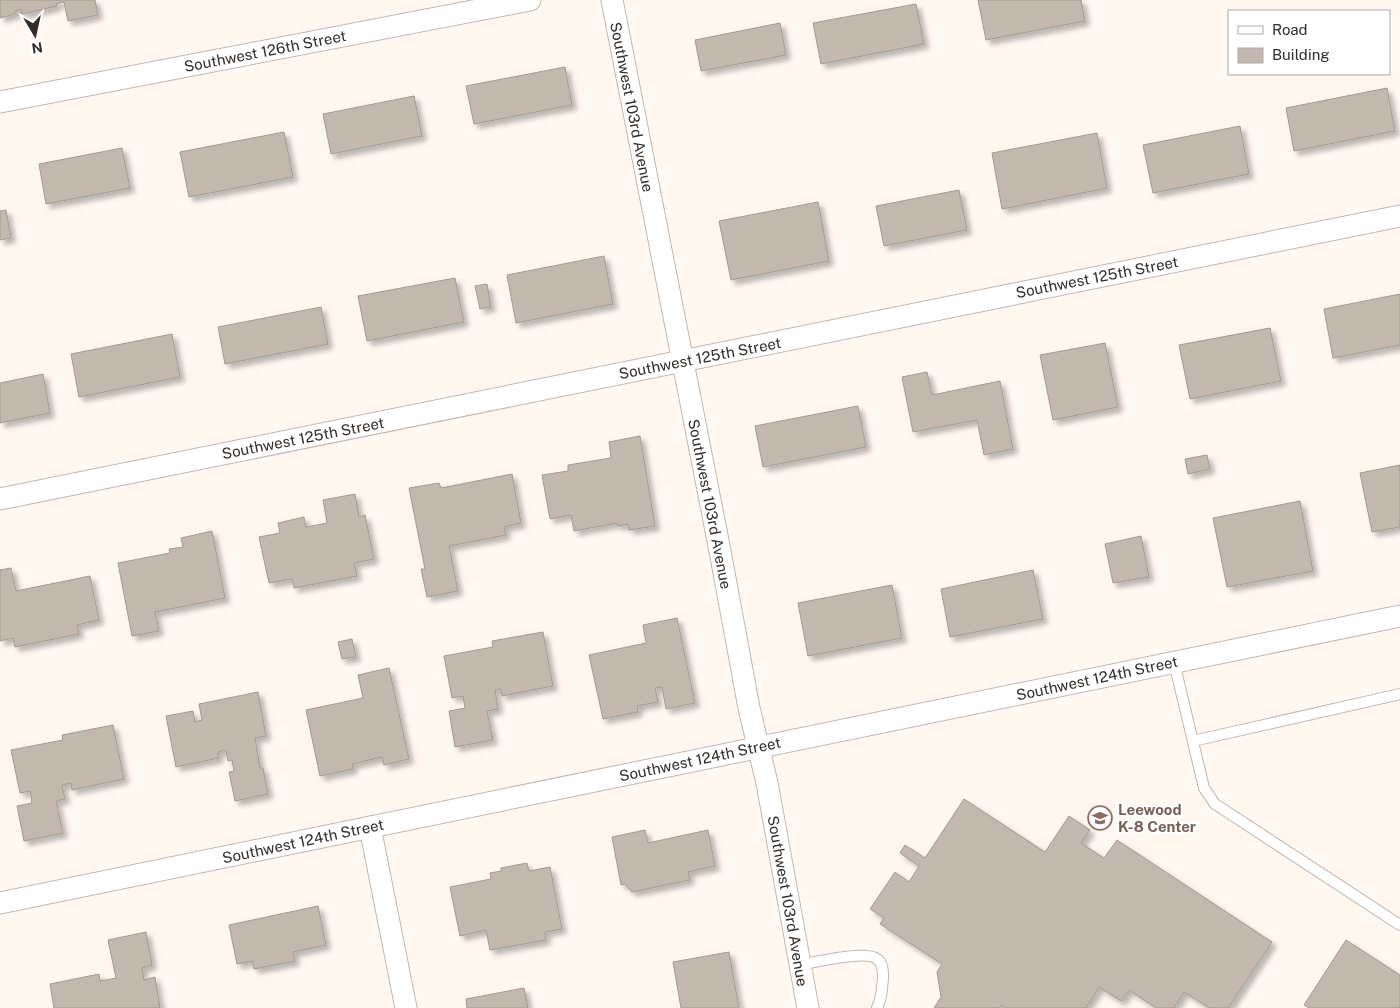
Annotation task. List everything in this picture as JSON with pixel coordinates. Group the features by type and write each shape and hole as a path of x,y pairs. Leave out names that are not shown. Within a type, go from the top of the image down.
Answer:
{"street":[{"name":"Southwest 126th Street","path":"0,102 530,0"},
{"name":"Southwest 103rd Avenue","path":"612,0 766,783 808,1008"},
{"name":"Southwest 125th Street","path":"0,499 1400,216"},
{"name":"Southwest 124th Street","path":"0,904 1400,616"},
{"path":"370,827 406,1008"}],"lane":[{"path":"1174,662 1204,788 1215,804 1400,925"},
{"path":"1193,741 1400,694"},
{"path":"800,965 857,956 876,958 880,961 883,971 882,993 876,1008"}],"building":[{"path":"0,0 95,0 98,15 68,21 64,2 56,4 57,6 22,14 21,9 15,11 15,14 0,18"},
{"path":"978,0 1081,0 1085,21 986,40"},
{"path":"916,4 924,44 821,64 813,23"},
{"path":"780,23 786,55 701,71 695,40"},
{"path":"565,67 572,105 474,124 466,86"},
{"path":"1387,88 1395,131 1294,151 1286,108"},
{"path":"414,96 422,136 331,154 323,114"},
{"path":"1240,126 1249,174 1153,193 1143,145"},
{"path":"284,132 293,177 189,197 180,152"},
{"path":"1097,133 1107,188 1002,209 992,153"},
{"path":"122,148 130,188 46,204 39,164"},
{"path":"959,190 967,230 884,246 876,206"},
{"path":"818,202 829,261 731,280 719,221"},
{"path":"6,210 11,238 0,240 0,211"},
{"path":"604,256 613,304 516,323 507,275"},
{"path":"455,278 464,322 367,341 358,296"},
{"path":"487,284 491,307 480,309 475,286"},
{"path":"1400,294 1400,345 1333,358 1324,309"},
{"path":"321,307 328,344 225,364 218,327"},
{"path":"1270,328 1281,381 1190,399 1179,345"},
{"path":"172,334 180,377 79,397 71,354"},
{"path":"1105,343 1118,407 1053,420 1040,355"},
{"path":"927,372 932,395 1000,381 1013,449 984,455 977,420 913,432 902,377"},
{"path":"43,374 50,413 0,423 0,383"},
{"path":"858,406 866,447 763,467 755,426"},
{"path":"640,436 655,526 629,530 628,524 618,526 617,523 574,531 571,515 550,519 542,475 568,471 568,465 611,458 609,442"},
{"path":"1207,455 1210,469 1188,474 1185,459"},
{"path":"1400,465 1400,527 1372,532 1360,473"},
{"path":"512,474 521,523 504,527 506,535 449,546 458,591 427,597 421,569 425,569 409,488 439,483 441,488"},
{"path":"355,494 359,517 365,515 374,559 354,563 357,576 294,588 292,579 269,583 259,537 280,533 278,523 304,517 306,527 327,523 323,500"},
{"path":"1300,501 1313,571 1227,587 1213,518"},
{"path":"212,531 225,598 155,612 159,631 132,636 118,563 170,553 169,549 183,547 181,538"},
{"path":"1141,536 1149,577 1113,583 1105,544"},
{"path":"11,568 16,591 90,576 99,620 77,625 79,634 15,647 13,638 0,641 0,570"},
{"path":"1033,570 1043,619 950,637 941,589"},
{"path":"892,585 902,638 808,656 798,603"},
{"path":"677,618 695,703 666,709 662,687 655,688 658,702 637,706 638,712 603,719 589,655 646,643 643,625"},
{"path":"543,632 553,686 502,696 501,689 495,690 498,709 487,711 493,740 455,747 449,711 465,708 463,696 452,698 444,656 493,647 492,641"},
{"path":"352,639 356,657 342,659 338,642"},
{"path":"389,668 409,759 384,765 382,757 352,764 353,769 320,776 306,710 363,698 358,675"},
{"path":"258,692 266,736 255,738 260,768 263,768 268,794 235,801 229,772 234,771 232,760 228,761 226,750 218,752 219,758 176,767 166,716 193,711 195,722 202,720 199,704"},
{"path":"113,725 124,779 72,790 71,783 62,785 65,799 56,801 63,833 24,841 17,806 32,803 30,791 20,793 11,750 63,740 62,735"},
{"path":"964,799 1045,852 1069,816 1090,830 1081,843 1104,858 1117,840 1272,942 1228,1008 1209,1008 1184,992 1174,1008 1156,1008 1129,990 1121,1001 1099,987 1086,1008 1005,1008 1001,1005 999,1008 934,1008 941,997 937,972 942,964 880,924 884,918 870,909 895,872 909,882 919,866 900,853 905,845 925,858"},
{"path":"645,830 648,843 708,830 715,866 688,872 690,880 632,892 625,884 621,885 612,837"},
{"path":"527,863 529,871 550,867 562,929 545,932 546,940 490,950 486,930 460,936 450,887 491,879 490,873 501,871 501,868"},
{"path":"318,906 326,945 293,952 295,961 254,969 252,961 237,964 229,925"},
{"path":"146,932 152,965 142,968 144,980 155,977 160,1008 54,1008 50,984 99,974 100,981 116,978 108,940"},
{"path":"1346,940 1400,975 1400,1008 1309,1008 1304,1005"},
{"path":"729,952 739,1008 681,1008 673,962"},
{"path":"524,988 528,1008 467,1008 466,999"}],"place":[{"name":"Leewood K-8 Center","path":"1100,818"}]}
